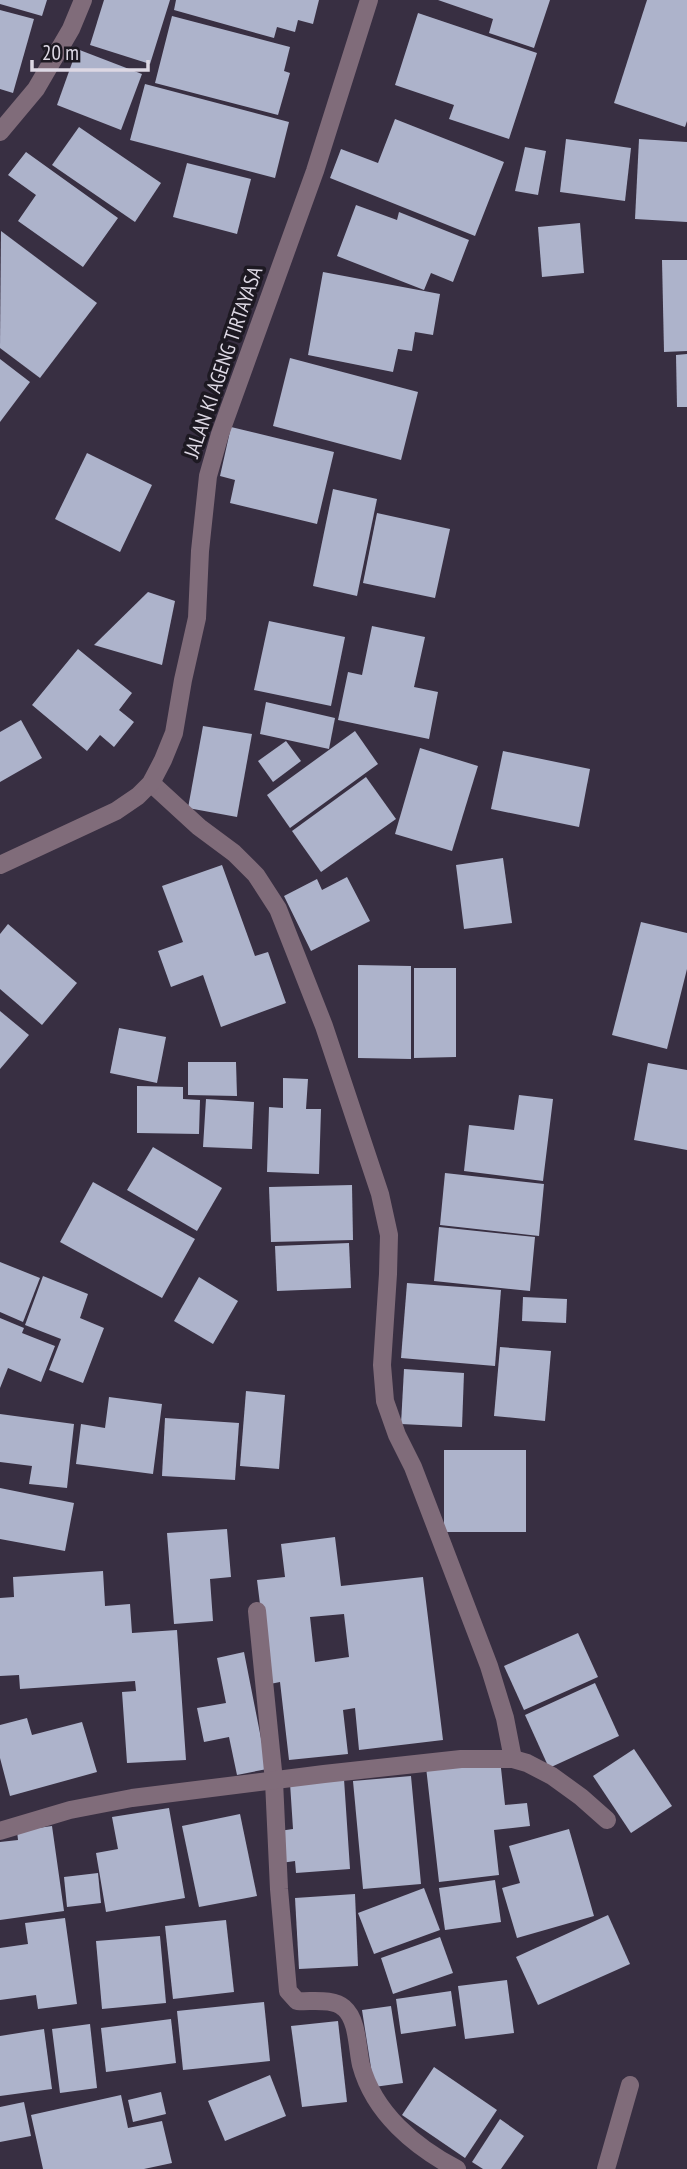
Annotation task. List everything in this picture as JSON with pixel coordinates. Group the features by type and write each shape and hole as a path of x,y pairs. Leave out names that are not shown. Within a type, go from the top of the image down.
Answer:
{"street":[{"path":"0,132 36,89 71,29 83,0"},
{"name":"JALAN KI AGENG TIRTAYASA","path":"0,865 116,811 151,783 163,760 174,733 197,618 200,551 208,476 220,434 315,171 369,0"},
{"path":"151,783 256,875 278,909 324,1026 380,1194 389,1235 382,1365 385,1401 489,1666 505,1718 513,1759"},
{"path":"257,1611 274,1781 279,1889 288,1992 298,2001 334,2002 345,2009 352,2020 362,2067 374,2096 400,2130 424,2150 457,2169"},
{"path":"0,1831 70,1810 132,1798 461,1759 513,1759 527,1763 552,1776 607,1820"},
{"path":"606,2169 630,2085"}],"building":[{"path":"0,0 47,0 42,16 0,4"},
{"path":"104,0 170,0 150,64 90,45"},
{"path":"176,0 319,0 313,24 298,20 295,32 277,27 274,38 174,10"},
{"path":"438,0 550,0 534,48 489,33 493,19"},
{"path":"647,0 687,0 685,127 614,103"},
{"path":"0,10 34,19 13,93 0,89"},
{"path":"418,13 537,53 509,139 449,119 454,105 395,85"},
{"path":"172,16 290,47 284,71 290,73 278,115 155,83"},
{"path":"77,49 142,74 121,130 57,105"},
{"path":"145,84 289,122 275,178 130,140"},
{"path":"395,119 504,162 475,236 330,178 341,149 378,163"},
{"path":"79,127 161,183 135,222 52,165"},
{"path":"566,139 631,148 625,201 560,192"},
{"path":"639,139 687,142 687,222 635,219"},
{"path":"525,147 546,151 538,195 515,191"},
{"path":"26,152 118,218 83,267 18,221 36,195 8,175"},
{"path":"187,163 251,179 237,234 173,217"},
{"path":"356,205 397,220 399,212 469,240 453,282 431,273 424,290 337,256"},
{"path":"580,223 584,273 542,277 538,227"},
{"path":"1,231 97,303 40,378 0,348"},
{"path":"662,260 687,260 687,351 664,352"},
{"path":"323,272 440,294 433,335 415,332 412,351 398,349 393,372 308,355"},
{"path":"687,354 687,407 677,407 676,355"},
{"path":"290,358 418,392 401,460 273,426"},
{"path":"0,359 30,382 0,422"},
{"path":"231,427 334,452 317,524 230,503 235,480 220,476"},
{"path":"87,453 152,485 120,552 55,519"},
{"path":"333,489 377,499 357,596 313,586"},
{"path":"377,513 450,529 435,598 363,583"},
{"path":"148,592 175,601 162,665 94,645"},
{"path":"269,621 345,637 331,706 254,690"},
{"path":"372,626 425,637 414,687 438,692 429,739 338,720 348,672 362,675"},
{"path":"78,649 132,693 119,710 134,722 114,747 100,735 87,751 32,705"},
{"path":"266,702 335,718 329,749 260,734"},
{"path":"21,720 42,758 0,782 0,732"},
{"path":"203,726 252,734 237,817 188,808"},
{"path":"355,731 378,764 290,828 267,795"},
{"path":"286,741 301,761 273,782 258,761"},
{"path":"420,748 478,766 452,851 395,834"},
{"path":"503,751 590,769 579,827 491,809"},
{"path":"366,777 396,819 321,872 292,831"},
{"path":"503,858 512,923 464,929 456,865"},
{"path":"222,865 255,956 268,952 286,1003 221,1027 203,975 171,987 158,951 183,942 162,886"},
{"path":"347,877 370,921 311,951 284,896 317,879 322,890"},
{"path":"641,922 687,933 687,969 667,1049 612,1035"},
{"path":"8,924 77,983 42,1025 0,989 0,934"},
{"path":"358,965 411,966 411,1059 358,1058"},
{"path":"414,968 456,968 456,1057 414,1058"},
{"path":"0,1011 29,1035 0,1069"},
{"path":"119,1028 166,1037 157,1083 110,1073"},
{"path":"188,1062 236,1062 237,1096 188,1095"},
{"path":"648,1063 687,1070 687,1150 634,1140"},
{"path":"283,1078 308,1079 306,1109 321,1109 319,1174 267,1172 269,1107 283,1108"},
{"path":"137,1086 183,1087 183,1099 200,1100 199,1134 137,1133"},
{"path":"519,1095 553,1099 543,1181 464,1171 469,1125 514,1130"},
{"path":"206,1099 254,1102 252,1149 203,1147"},
{"path":"153,1147 222,1188 197,1231 127,1190"},
{"path":"445,1173 544,1184 539,1236 440,1225"},
{"path":"93,1182 195,1239 162,1298 60,1242"},
{"path":"352,1185 353,1240 271,1242 269,1187"},
{"path":"439,1227 535,1237 530,1291 434,1281"},
{"path":"349,1243 351,1288 277,1291 275,1246"},
{"path":"0,1262 40,1278 23,1322 0,1312"},
{"path":"43,1276 88,1294 80,1318 104,1328 83,1383 49,1370 61,1339 25,1325"},
{"path":"199,1277 238,1301 213,1344 174,1321"},
{"path":"407,1283 501,1290 495,1366 401,1358"},
{"path":"523,1297 567,1299 566,1323 522,1321"},
{"path":"0,1318 24,1328 22,1333 55,1346 41,1382 8,1368 0,1388"},
{"path":"500,1347 551,1351 545,1421 494,1416"},
{"path":"404,1369 464,1373 462,1427 401,1424"},
{"path":"246,1391 285,1395 279,1469 240,1466"},
{"path":"109,1397 162,1404 153,1474 76,1464 81,1424 105,1428"},
{"path":"0,1414 74,1424 67,1488 29,1484 32,1466 0,1462"},
{"path":"165,1418 239,1423 235,1480 162,1476"},
{"path":"444,1450 526,1450 526,1532 444,1532"},
{"path":"0,1488 74,1503 65,1551 0,1539"},
{"path":"227,1529 231,1577 210,1579 213,1621 174,1624 167,1533"},
{"path":"335,1537 341,1586 423,1577 443,1740 359,1750 355,1708 343,1710 348,1754 289,1760 280,1682 270,1684 257,1580 285,1577 281,1544","holes":["344,1614 349,1657 315,1662 310,1617"]},
{"path":"103,1571 105,1606 130,1604 132,1633 177,1630 186,1760 127,1763 122,1692 136,1691 135,1681 20,1689 19,1675 0,1676 0,1598 14,1597 13,1577"},
{"path":"578,1633 598,1677 524,1710 504,1666"},
{"path":"244,1652 267,1769 237,1775 229,1737 204,1742 197,1708 226,1703 217,1658"},
{"path":"595,1683 619,1736 549,1768 525,1715"},
{"path":"27,1718 32,1735 82,1722 97,1772 10,1796 0,1758 0,1725"},
{"path":"634,1749 672,1806 631,1833 593,1776"},
{"path":"500,1759 505,1805 527,1803 530,1826 494,1830 499,1875 439,1882 426,1767"},
{"path":"411,1776 421,1884 363,1889 353,1781"},
{"path":"344,1779 350,1869 296,1873 295,1861 281,1863 279,1831 293,1829 290,1783"},
{"path":"169,1808 185,1898 106,1912 96,1853 118,1849 112,1817"},
{"path":"240,1814 257,1896 199,1907 182,1826"},
{"path":"52,1826 64,1911 0,1920 0,1842 18,1840 17,1831"},
{"path":"569,1829 594,1916 517,1938 502,1888 520,1883 509,1846"},
{"path":"98,1873 101,1903 67,1907 64,1877"},
{"path":"495,1880 501,1922 445,1930 439,1888"},
{"path":"424,1888 440,1930 374,1954 358,1913"},
{"path":"355,1894 358,1966 299,1969 295,1898"},
{"path":"608,1915 630,1964 538,2005 516,1957"},
{"path":"65,1918 77,2004 38,2009 36,1995 0,2000 0,1948 28,1944 25,1923"},
{"path":"226,1920 234,1992 173,1999 165,1926"},
{"path":"160,1936 166,2003 102,2009 96,1941"},
{"path":"440,1937 453,1973 393,1994 381,1958"},
{"path":"507,1980 514,2033 465,2039 458,1986"},
{"path":"451,1991 456,2026 401,2034 396,1999"},
{"path":"264,2002 270,2061 183,2070 177,2011"},
{"path":"391,2006 403,2083 374,2087 362,2010"},
{"path":"171,2019 176,2063 106,2072 101,2028"},
{"path":"338,2021 347,2102 302,2107 291,2026"},
{"path":"90,2024 97,2088 60,2093 52,2029"},
{"path":"44,2029 52,2089 0,2096 0,2036"},
{"path":"434,2067 497,2110 465,2158 402,2115"},
{"path":"270,2075 286,2116 225,2141 208,2101"},
{"path":"161,2092 166,2114 133,2122 128,2100"},
{"path":"121,2095 128,2128 162,2121 172,2163 144,2169 43,2169 31,2115"},
{"path":"24,2102 31,2136 0,2142 0,2107"},
{"path":"500,2119 524,2136 501,2169 483,2169 472,2162"}]}
